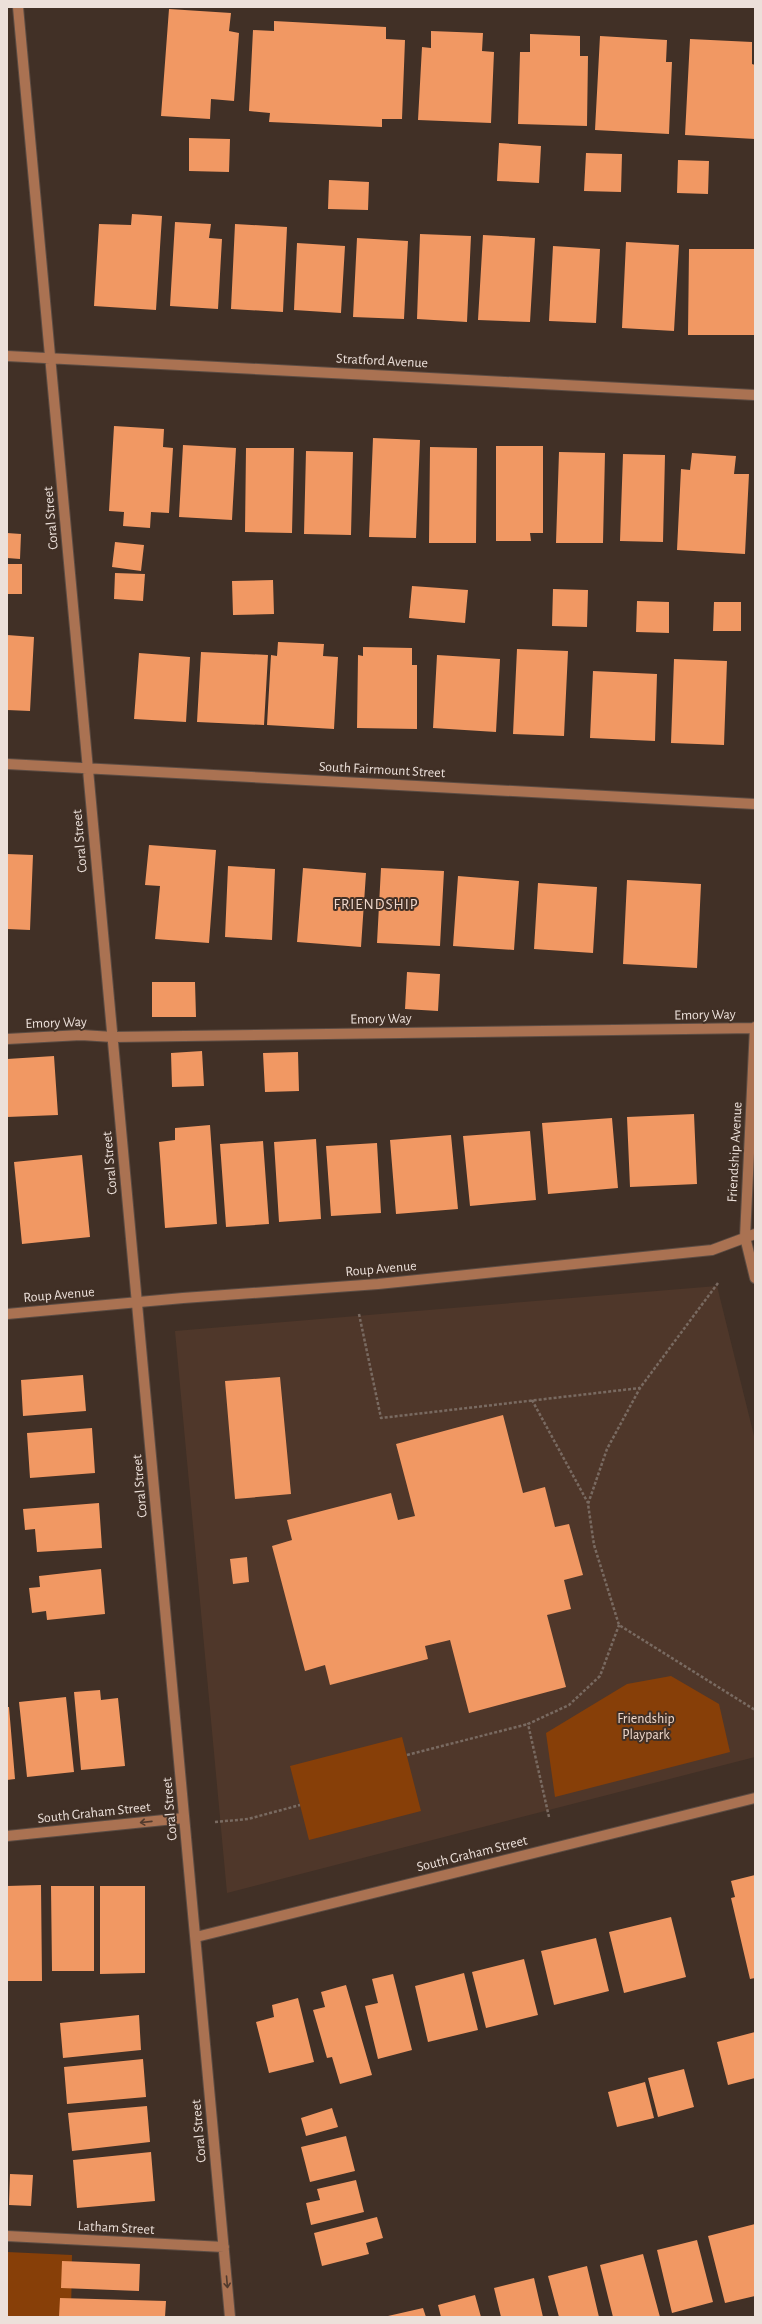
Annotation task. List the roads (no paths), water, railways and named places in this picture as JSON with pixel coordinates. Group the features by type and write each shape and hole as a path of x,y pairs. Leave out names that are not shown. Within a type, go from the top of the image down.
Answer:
{"street":[{"name":"Coral Street","path":"18,7 230,2317"},
{"name":"Stratford Avenue","path":"7,356 755,394"},
{"name":"South Fairmount Street","path":"7,764 755,804"},
{"name":"Emory Way","path":"7,1039 82,1035 113,1036 755,1028"},
{"name":"Friendship Avenue","path":"755,1028 750,1236 755,1278"},
{"name":"Roup Avenue","path":"7,1314 385,1284 712,1250 750,1236"},
{"name":"South Graham Street","path":"196,1937 755,1798"},
{"name":"South Graham Street","path":"7,1836 184,1818"},
{"name":"Latham Street","path":"7,2236 224,2247"}],"district":[{"name":"FRIENDSHIP","path":"376,904"}],"park label":[{"name":"Friendship Playpark","path":"646,1728"}]}
